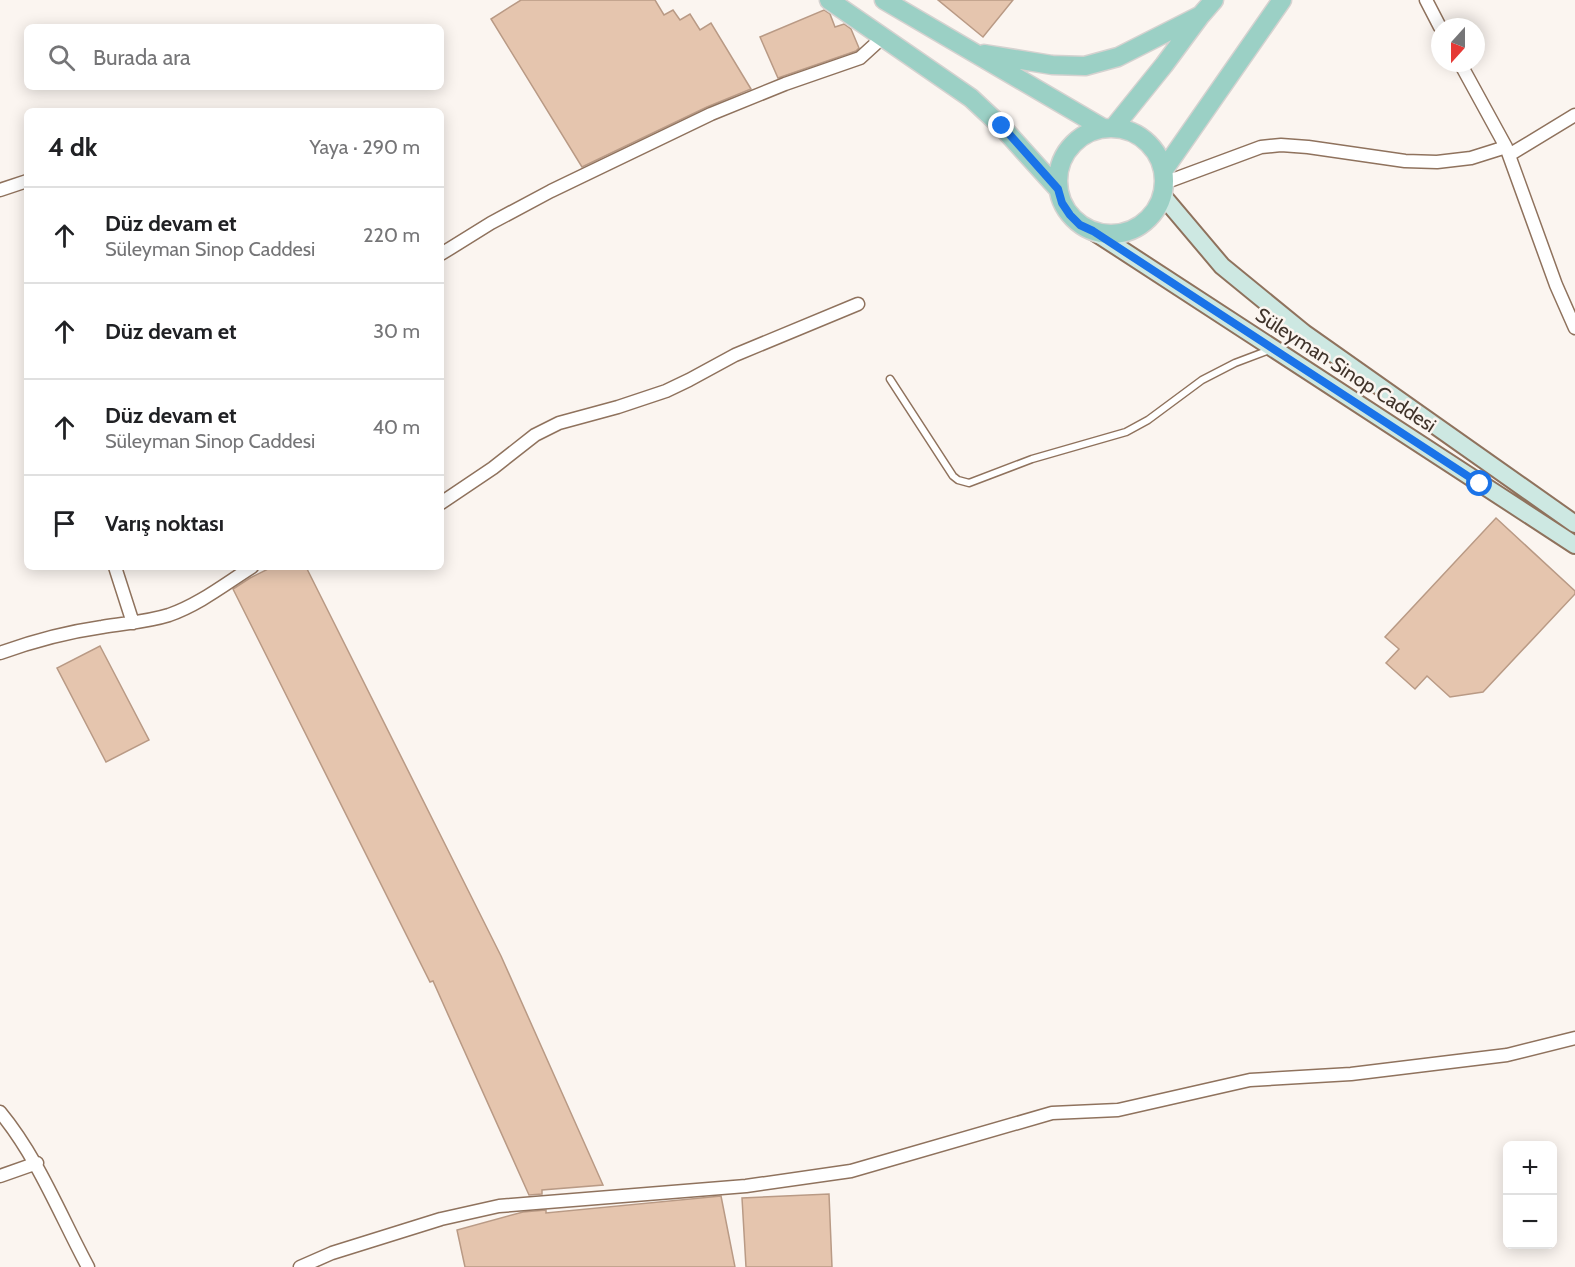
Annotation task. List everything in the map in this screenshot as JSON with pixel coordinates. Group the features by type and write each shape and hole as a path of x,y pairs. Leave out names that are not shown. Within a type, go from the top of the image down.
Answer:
{"main road":[{"path":"830,0 971,98 1002,126 1058,189"},
{"path":"884,0 1109,128 1137,134 1154,149 1160,160 1163,183"},
{"path":"1215,0 1164,65 1109,128 1089,131 1067,149 1060,161 1057,175 1058,189 1062,203 1080,225 1107,234 1122,233 1147,220 1156,208 1163,183 1282,0"},
{"path":"973,52 1052,65 1085,66 1118,57 1201,15"}],"street":[{"path":"1426,0 1435,18"},
{"path":"444,252 551,191 711,114 860,58 883,37"},
{"path":"1465,72 1507,151 1556,285 1575,328"},
{"path":"1163,183 1261,147 1281,145 1416,162 1471,158 1507,151 1575,115"},
{"path":"0,189 24,182"},
{"name":"Süleyman Sinop Caddesi","path":"1163,183 1222,266 1304,333 1575,524"},
{"name":"Süleyman Sinop Caddesi","path":"1093,231 1575,545"},
{"path":"444,501 547,428 571,418 618,407 666,391 735,355 858,304"},
{"path":"116,570 133,623"},
{"path":"0,653 46,638 167,615 209,596 248,570"},
{"path":"300,1267 332,1253 441,1219 499,1206 746,1186 851,1171 1052,1113 1118,1110 1250,1080 1351,1074 1507,1055 1575,1038"},
{"path":"0,1112 12,1126 35,1163 88,1267"},
{"path":"0,1176 35,1163"}],"lane":[{"path":"890,379 953,476 969,483 1032,459 1132,429 1148,420 1202,380 1235,363 1272,349"}],"building":[{"path":"521,0 655,0 664,15 673,10 680,20 690,14 700,30 711,23 751,89 707,107 582,167 491,19"},
{"path":"938,0 1013,0 983,37"},
{"path":"824,10 830,14 835,27 844,24 851,29 859,48 778,78 760,37"},
{"path":"1496,518 1575,591 1575,594 1483,692 1450,697 1427,676 1415,689 1386,663 1399,649 1385,637"},
{"path":"266,570 308,570 501,956 603,1185 542,1190 542,1194 529,1195 433,981 430,982 233,589"},
{"path":"100,646 149,740 106,762 57,668"},
{"path":"829,1194 832,1267 746,1267 742,1198"},
{"path":"721,1196 735,1267 465,1267 457,1230 523,1212 546,1210 546,1213"}],"route":[{"path":"1002,126 1058,189 1062,203 1080,225 1093,231 1480,484"}]}
